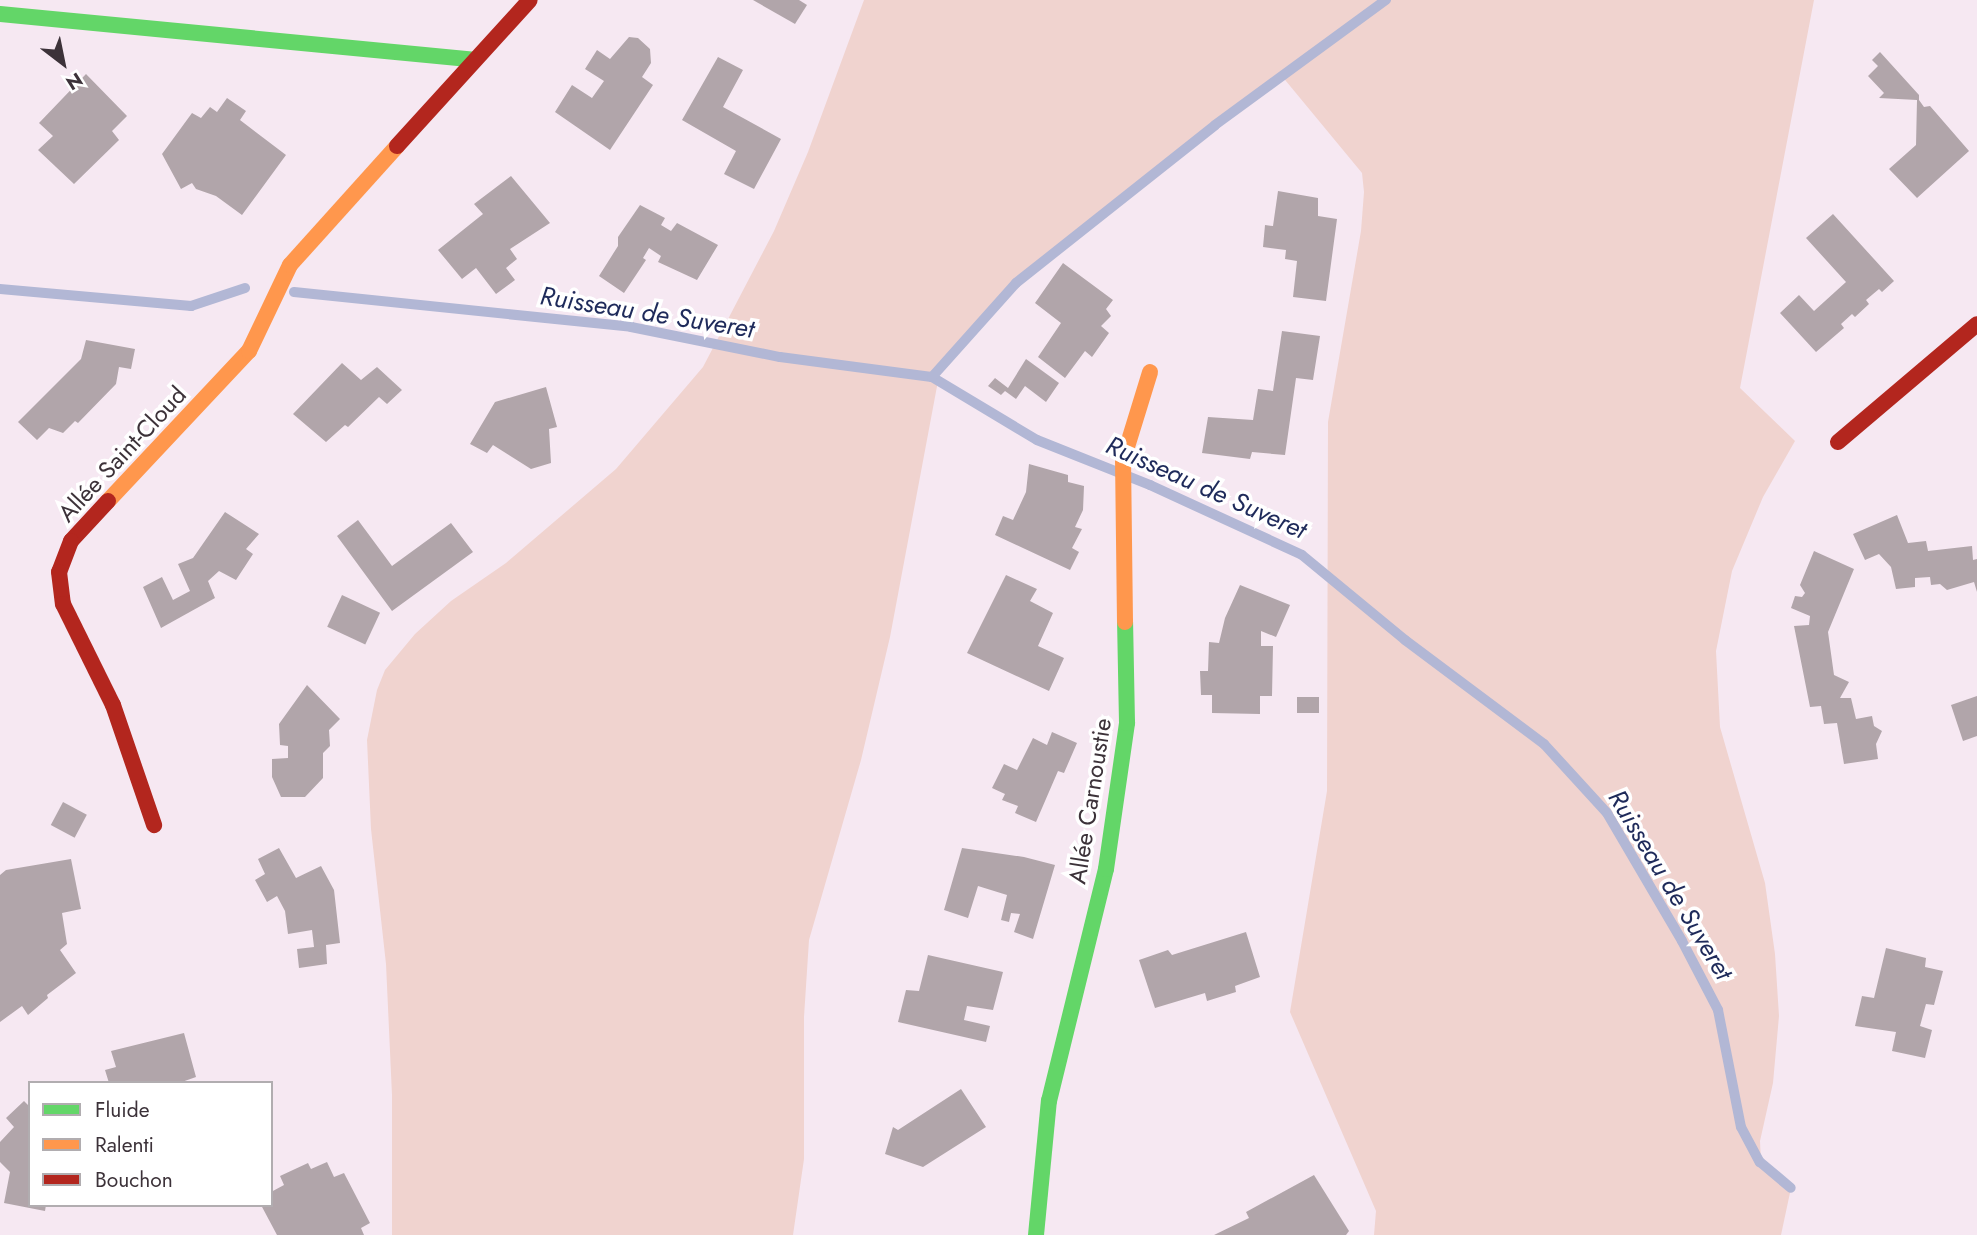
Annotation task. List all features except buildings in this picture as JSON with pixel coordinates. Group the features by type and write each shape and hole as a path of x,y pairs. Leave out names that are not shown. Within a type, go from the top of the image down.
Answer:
{"street":[{"name":"Allée Saint-Cloud","path":"154,825 113,705 63,604 59,572 71,541 250,351 290,265 530,0"},
{"path":"0,14 474,60"},
{"path":"1838,442 1977,324"},
{"name":"Allée Carnoustie","path":"1036,1235 1049,1101 1106,869 1127,723 1123,460 1150,372"}],"shaded area":[{"path":"864,0 1814,0 1740,388 1795,441 1763,497 1732,571 1716,651 1720,727 1765,883 1775,954 1779,1016 1773,1083 1760,1141 1761,1162 1791,1188 1781,1235 1374,1235 1376,1211 1290,1012 1327,791 1328,422 1361,231 1364,192 1362,173 1281,75 1016,283 932,377 938,381 890,637 861,760 809,940 804,1017 804,1159 793,1235 392,1235 392,1095 386,964 371,829 367,740 377,690 385,670 415,634 451,601 506,563 616,469 703,367 774,231 808,152"}],"waterway":[{"path":"932,377 1016,283 1215,125 1386,0"},
{"name":"Ruisseau de Suveret","path":"0,289 191,306 245,288"},
{"name":"Ruisseau de Suveret","path":"294,292 631,327 780,357 932,377 1037,440 1150,485 1302,555 1405,640 1544,744 1607,813 1682,941 1718,1010 1741,1127 1760,1162 1791,1188"}],"traffic: fast":[{"path":"0,14 474,60"},
{"path":"1036,1235 1049,1101 1106,869 1127,723 1125,622"}],"traffic: slow":[{"path":"108,501 249,351 290,265 397,146"},
{"path":"1125,622 1123,460 1150,372"}],"traffic: jam":[{"path":"397,146 530,0"},
{"path":"1838,442 1977,324"},
{"path":"108,501 71,541 59,572 63,604 113,705 154,825"}]}
